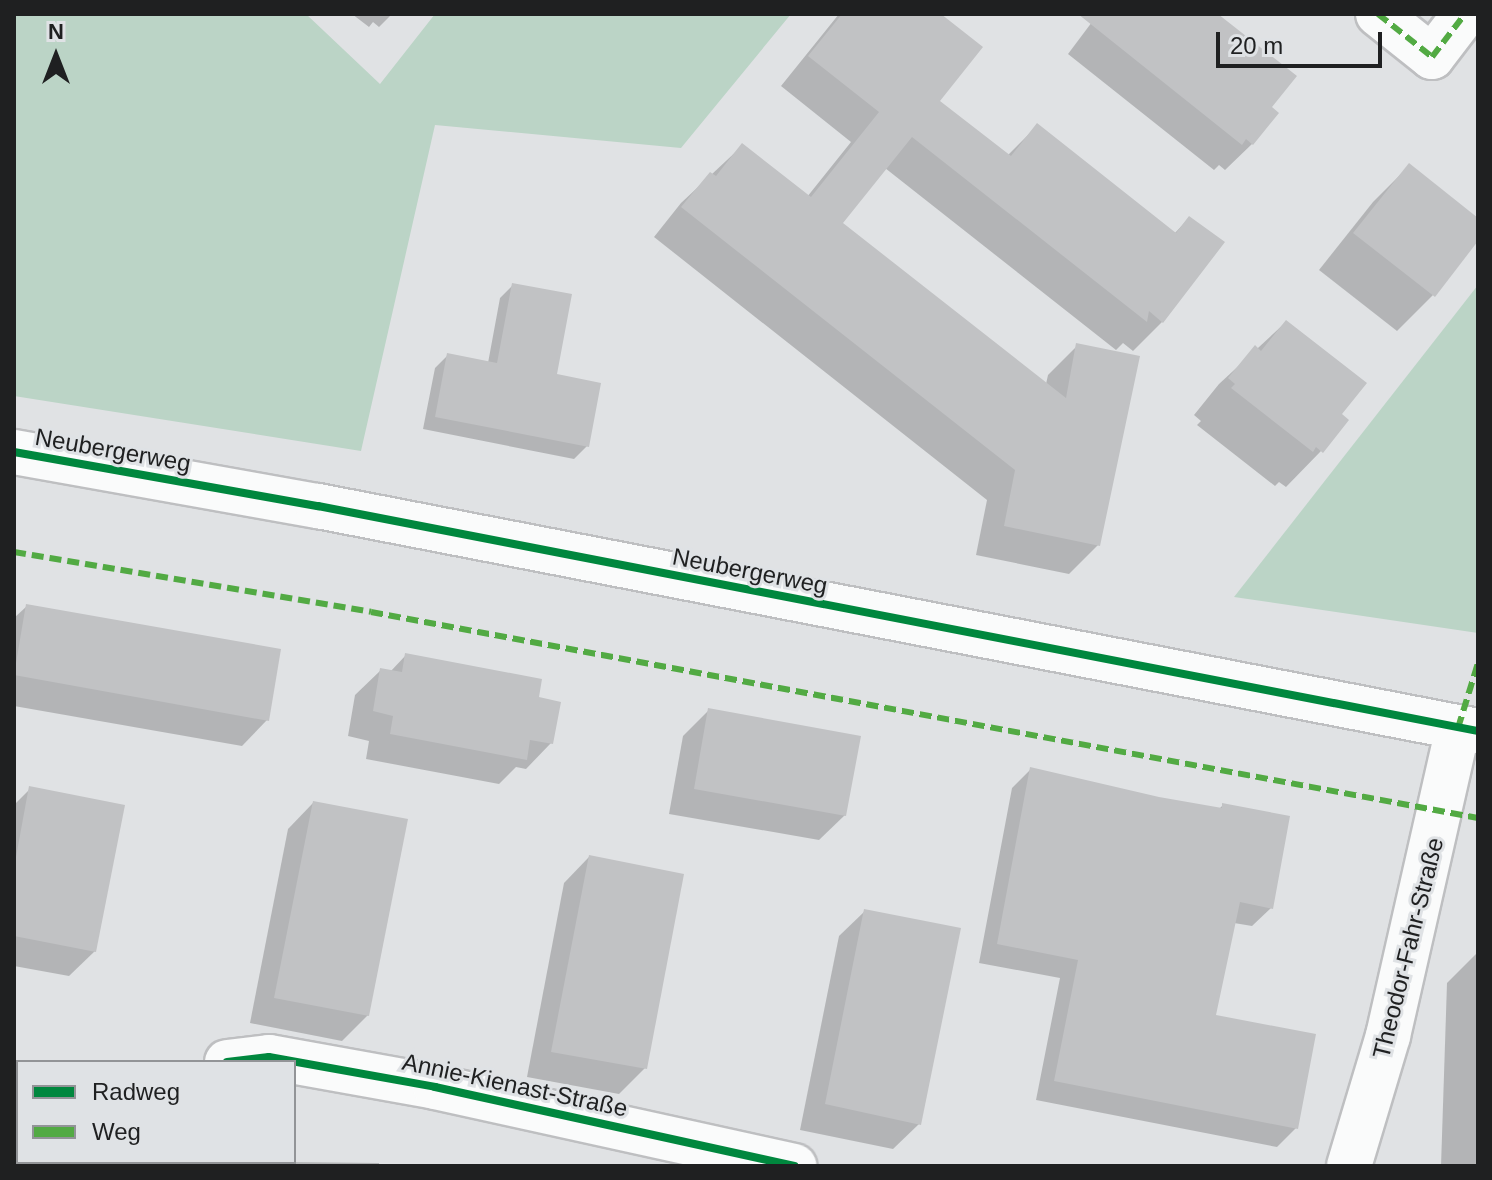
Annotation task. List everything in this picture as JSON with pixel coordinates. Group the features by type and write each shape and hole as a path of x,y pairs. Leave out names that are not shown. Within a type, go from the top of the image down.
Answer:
{"street":[{"path":"1378,14 1432,57 1465,14"},
{"name":"Neubergerweg","path":"14,452 318,506 1468,730"},
{"name":"Theodor-Fahr-Straße","path":"1349,1166 1388,1036 1468,730"},
{"name":"Annie-Kienast-Straße","path":"244,1060 269,1057 286,1060"},
{"name":"Annie-Kienast-Straße","path":"296,1062 390,1079 794,1166"}],"green space":[{"path":"14,14 306,14 380,84 435,14 791,14 681,148 435,125 361,451 14,396"},
{"path":"1478,285 1478,633 1234,597"}],"building":[{"path":"842,14 941,14 983,47 940,101 1011,156 1037,123 1176,233 1189,216 1225,242 1163,323 1149,311 1147,322 912,137 843,223 1066,398 1076,343 1140,356 1100,546 1004,526 1015,470 681,207 710,172 716,176 742,143 811,197 879,112 808,56"},
{"path":"1078,14 1218,14 1297,76 1272,107 1279,113 1253,145 1246,139 1242,145"},
{"path":"1409,163 1478,218 1478,241 1435,297 1353,233"},
{"path":"512,283 572,294 557,374 601,383 589,447 435,417 447,353 497,363"},
{"path":"1286,320 1367,383 1342,414 1349,420 1323,453 1316,447 1313,452 1231,388 1235,384 1228,378 1255,345 1261,351"},
{"path":"26,604 281,649 269,721 14,675"},
{"path":"405,653 542,679 539,697 561,702 553,744 530,740 527,760 390,734 393,716 373,711 380,668 402,672"},
{"path":"708,708 861,736 846,816 694,789"},
{"path":"1030,767 1159,797 1222,808 1222,803 1290,816 1273,909 1240,902 1216,1015 1316,1034 1298,1129 1054,1081 1078,960 997,944"},
{"path":"29,786 125,805 96,952 14,936 14,868"},
{"path":"313,801 408,819 369,1016 274,998"},
{"path":"589,855 684,874 647,1069 551,1052"},
{"path":"864,909 961,928 921,1125 825,1104"}],"marked path":[{"path":"1378,14 1432,57 1465,14"},
{"path":"14,552 371,612 1478,818"},
{"path":"1458,728 1478,663"}],"cycle path":[{"path":"14,452 318,506 1478,731"},
{"path":"244,1060 269,1057 286,1060"},
{"path":"296,1062 435,1087 794,1166"}]}
